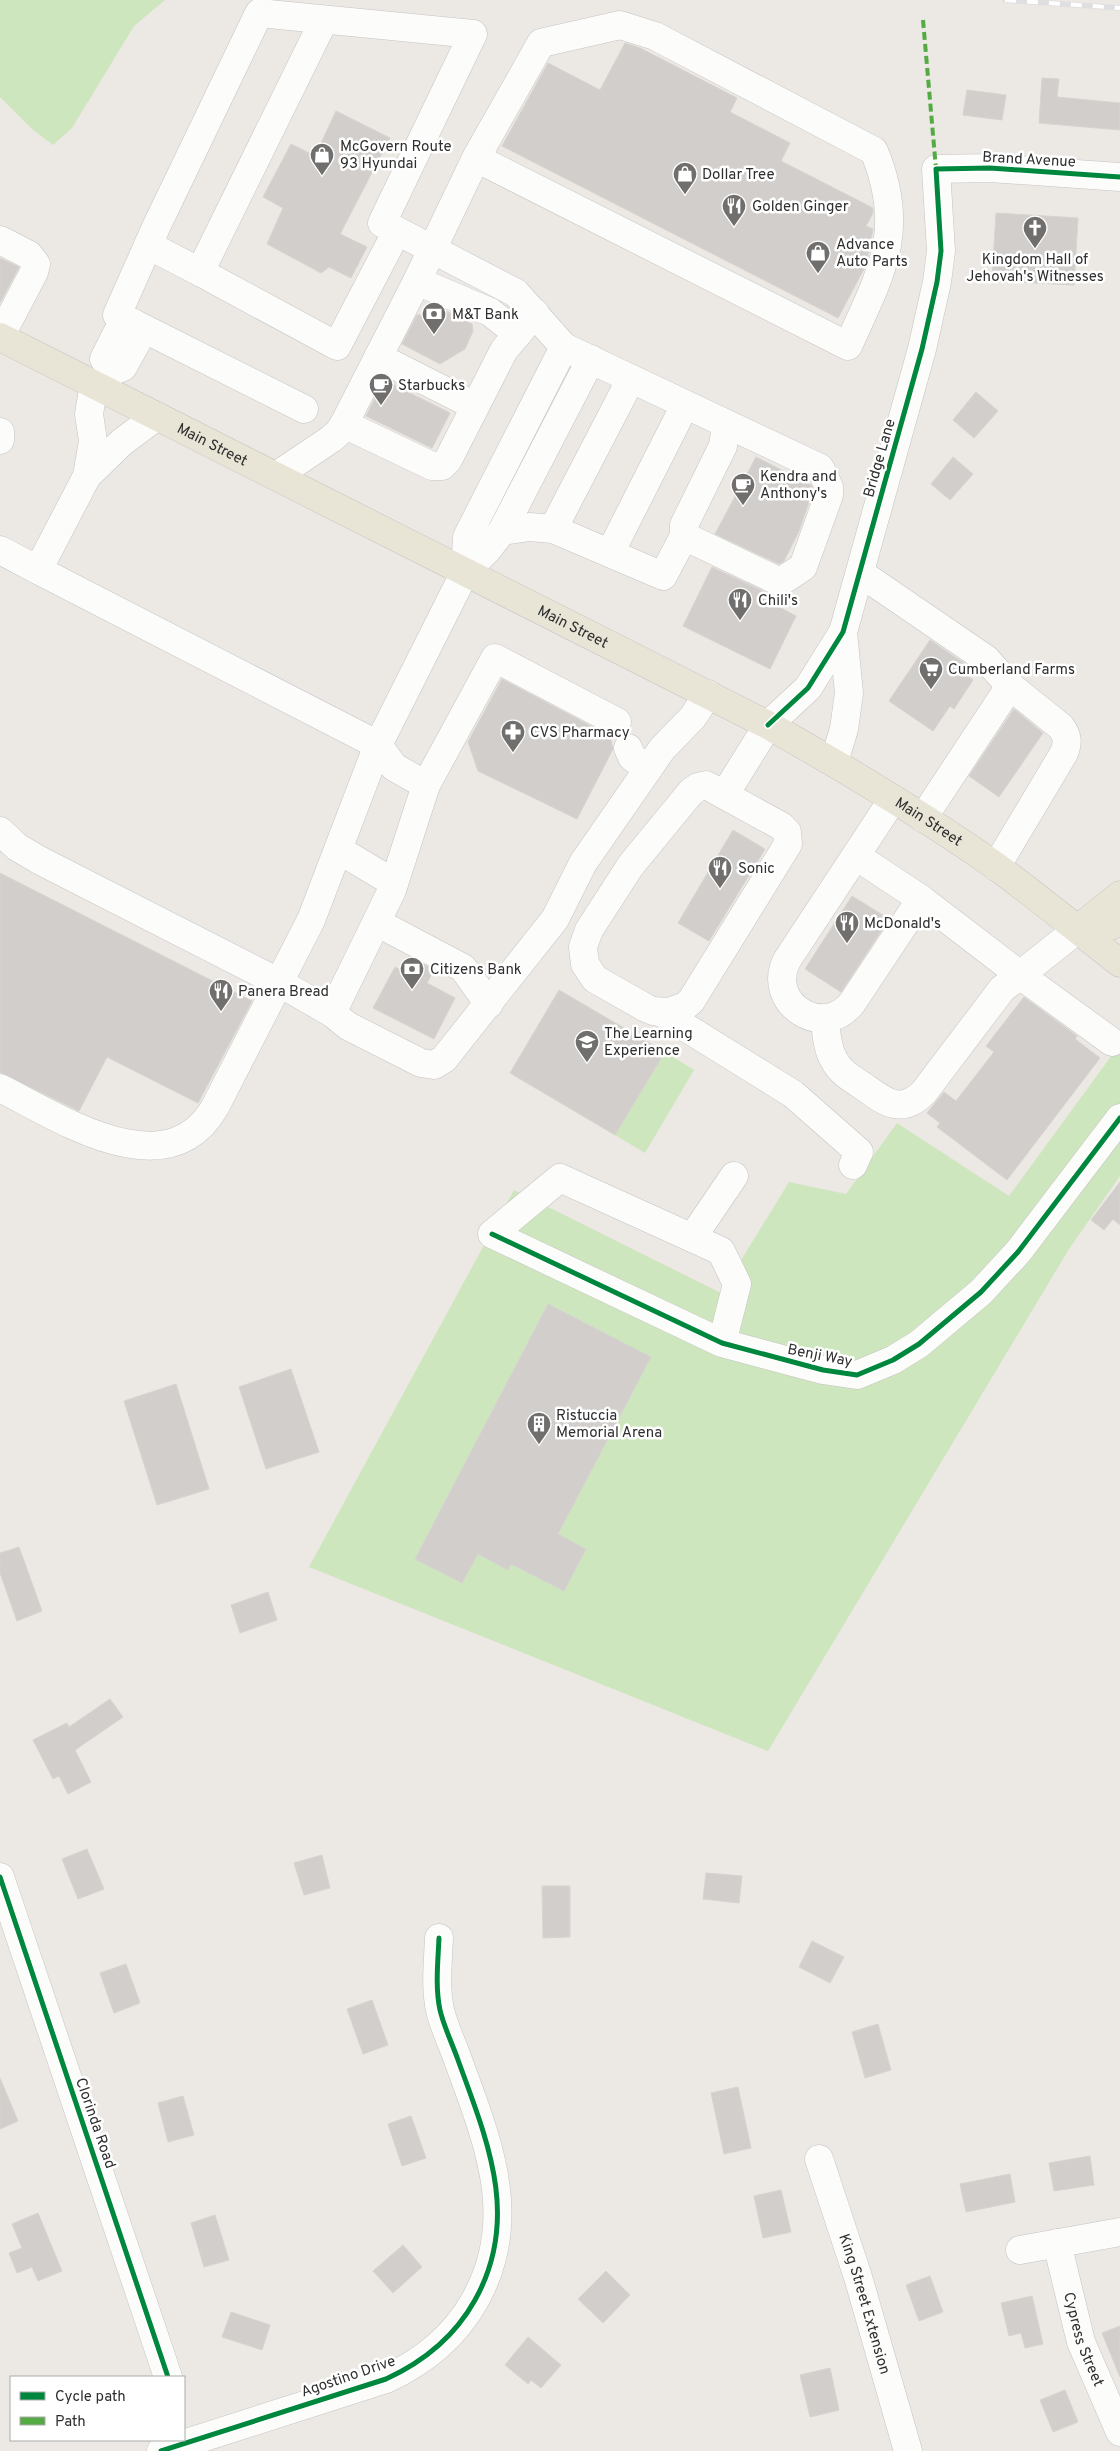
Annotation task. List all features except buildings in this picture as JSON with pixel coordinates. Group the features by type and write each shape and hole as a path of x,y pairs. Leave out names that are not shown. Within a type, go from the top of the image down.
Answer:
{"main road":[{"name":"Main Street","path":"0,337 103,381 157,416 768,725 834,762 894,799 996,867 1120,963"},
{"path":"1078,929 1120,895"},
{"path":"1078,929 1110,926 1120,922"}],"street":[{"path":"304,408 117,315 148,245 259,14 473,34 382,223 520,296 564,347 820,468 829,487 804,567 780,582 684,536"},
{"path":"200,272 324,20"},
{"path":"276,476 331,439 344,424 417,281 476,158 541,43 620,25 655,36 874,152 887,189 890,231 877,281 848,346 476,158"},
{"name":"Brand Avenue","path":"936,169 990,168 1120,177"},
{"name":"Bridge Lane","path":"725,794 768,725 808,688 843,632 922,349 937,282 941,250 936,169"},
{"path":"148,245 337,346 397,231"},
{"path":"0,240 32,257 36,268 0,337"},
{"path":"417,281 490,312 518,334"},
{"path":"344,424 432,466 439,467 448,460 504,350 535,313"},
{"path":"87,476 92,442 89,414 103,381 123,367 137,342 134,323"},
{"path":"465,572 467,537 564,347"},
{"path":"378,357 475,406"},
{"path":"0,1088 73,1124 113,1139 145,1147 174,1142 200,1127 212,1112 311,920 378,744 465,572 488,550 502,531 591,360"},
{"path":"553,529 631,379"},
{"path":"610,553 685,405"},
{"path":"38,570 87,476 122,442 157,416"},
{"path":"502,531 530,527 553,529 663,576 684,536 684,525 724,446 726,425"},
{"path":"0,432 0,440"},
{"path":"0,550 378,744 394,767 426,785"},
{"path":"860,573 986,659 1010,686 1061,727 1067,741 1064,754 996,867"},
{"name":"Bridge Lane","path":"834,762 846,722 849,693 843,632"},
{"path":"332,1013 378,923 394,883 426,785 496,658 617,722"},
{"path":"922,818 1010,686"},
{"path":"0,831 17,847 39,860 280,983 332,1013 348,1026 430,1066 442,1062 555,919 583,864 664,745 693,717 708,694"},
{"path":"628,748 632,757 648,769"},
{"path":"661,1012 678,1010 685,1006 696,994 788,844 788,836 784,829 706,785 690,792 631,865 585,938 583,956 589,972 595,979 646,1008 661,1012 793,1094 859,1152 853,1165"},
{"path":"894,799 787,960 782,973 784,993 791,1004 810,1016 825,1019 842,1013 852,1004 921,899"},
{"path":"338,850 394,883"},
{"path":"856,856 921,899 1020,975 1112,1042"},
{"path":"378,923 463,968 489,1004"},
{"path":"825,1019 830,1051 838,1066 886,1102 904,1105 915,1100 924,1092 1002,989 1078,929"},
{"name":"Benji Way","path":"692,1238 560,1178 492,1234 722,1343 755,1354 839,1374 857,1375 894,1360 946,1323 1000,1272 1018,1252 1120,1118"},
{"path":"722,1343 737,1284 721,1251 692,1238 734,1176"},
{"name":"Clorinda Road","path":"0,1877 168,2376"},
{"name":"Agostino Drive","path":"187,2433 386,2379 402,2371 426,2356 447,2338 465,2316 483,2284 492,2258 498,2231 497,2185 473,2102 440,2011 438,1999 439,1938"},
{"name":"King Street Extension","path":"819,2159 858,2277 908,2451"},
{"path":"1020,2250 1120,2232"},
{"name":"Cypress Street","path":"1057,2243 1081,2342 1120,2432"},
{"name":"Agostino Drive","path":"161,2451 175,2441"}],"green space":[{"path":"0,0 165,0 134,26 72,128 53,145 32,129 0,97"},
{"path":"1120,1044 1120,1176 1069,1249 768,1751 309,1567 514,1190 721,1293 789,1182 846,1194 897,1123 1009,1196"},
{"path":"665,1052 694,1070 645,1153 615,1135"}],"railway":[{"path":"1005,0 1120,8"}],"marked path":[{"path":"923,20 936,169"}],"cycle path":[{"path":"768,725 808,688 843,632 922,349 937,282 941,251 936,169 990,168 1120,177"},
{"path":"492,1234 722,1343 823,1370 857,1375 893,1360 919,1344 981,1292 1018,1252 1120,1118"},
{"path":"0,1877 168,2376"},
{"path":"161,2451 386,2379 413,2365 437,2347 458,2325 475,2300 489,2269 496,2239 495,2179 479,2120 440,2010 437,1983 439,1938"}],"place":[{"name":"McGovern Route 93 Hyundai","path":"322,176"},
{"name":"Dollar Tree","path":"685,195"},
{"name":"Golden Ginger","path":"734,227"},
{"name":"Kingdom Hall of Jehovah's Witnesses","path":"1035,249"},
{"name":"Advance Auto Parts","path":"818,274"},
{"name":"M&T Bank","path":"434,335"},
{"name":"Starbucks","path":"381,406"},
{"name":"Kendra and Anthony's","path":"743,506"},
{"name":"Chili's","path":"740,621"},
{"name":"Cumberland Farms","path":"931,690"},
{"name":"CVS Pharmacy","path":"513,753"},
{"name":"Sonic","path":"720,889"},
{"name":"McDonald's","path":"847,944"},
{"name":"Citizens Bank","path":"412,990"},
{"name":"Panera Bread","path":"221,1012"},
{"name":"The Learning Experience","path":"587,1063"},
{"name":"Ristuccia Memorial Arena","path":"539,1445"}]}
